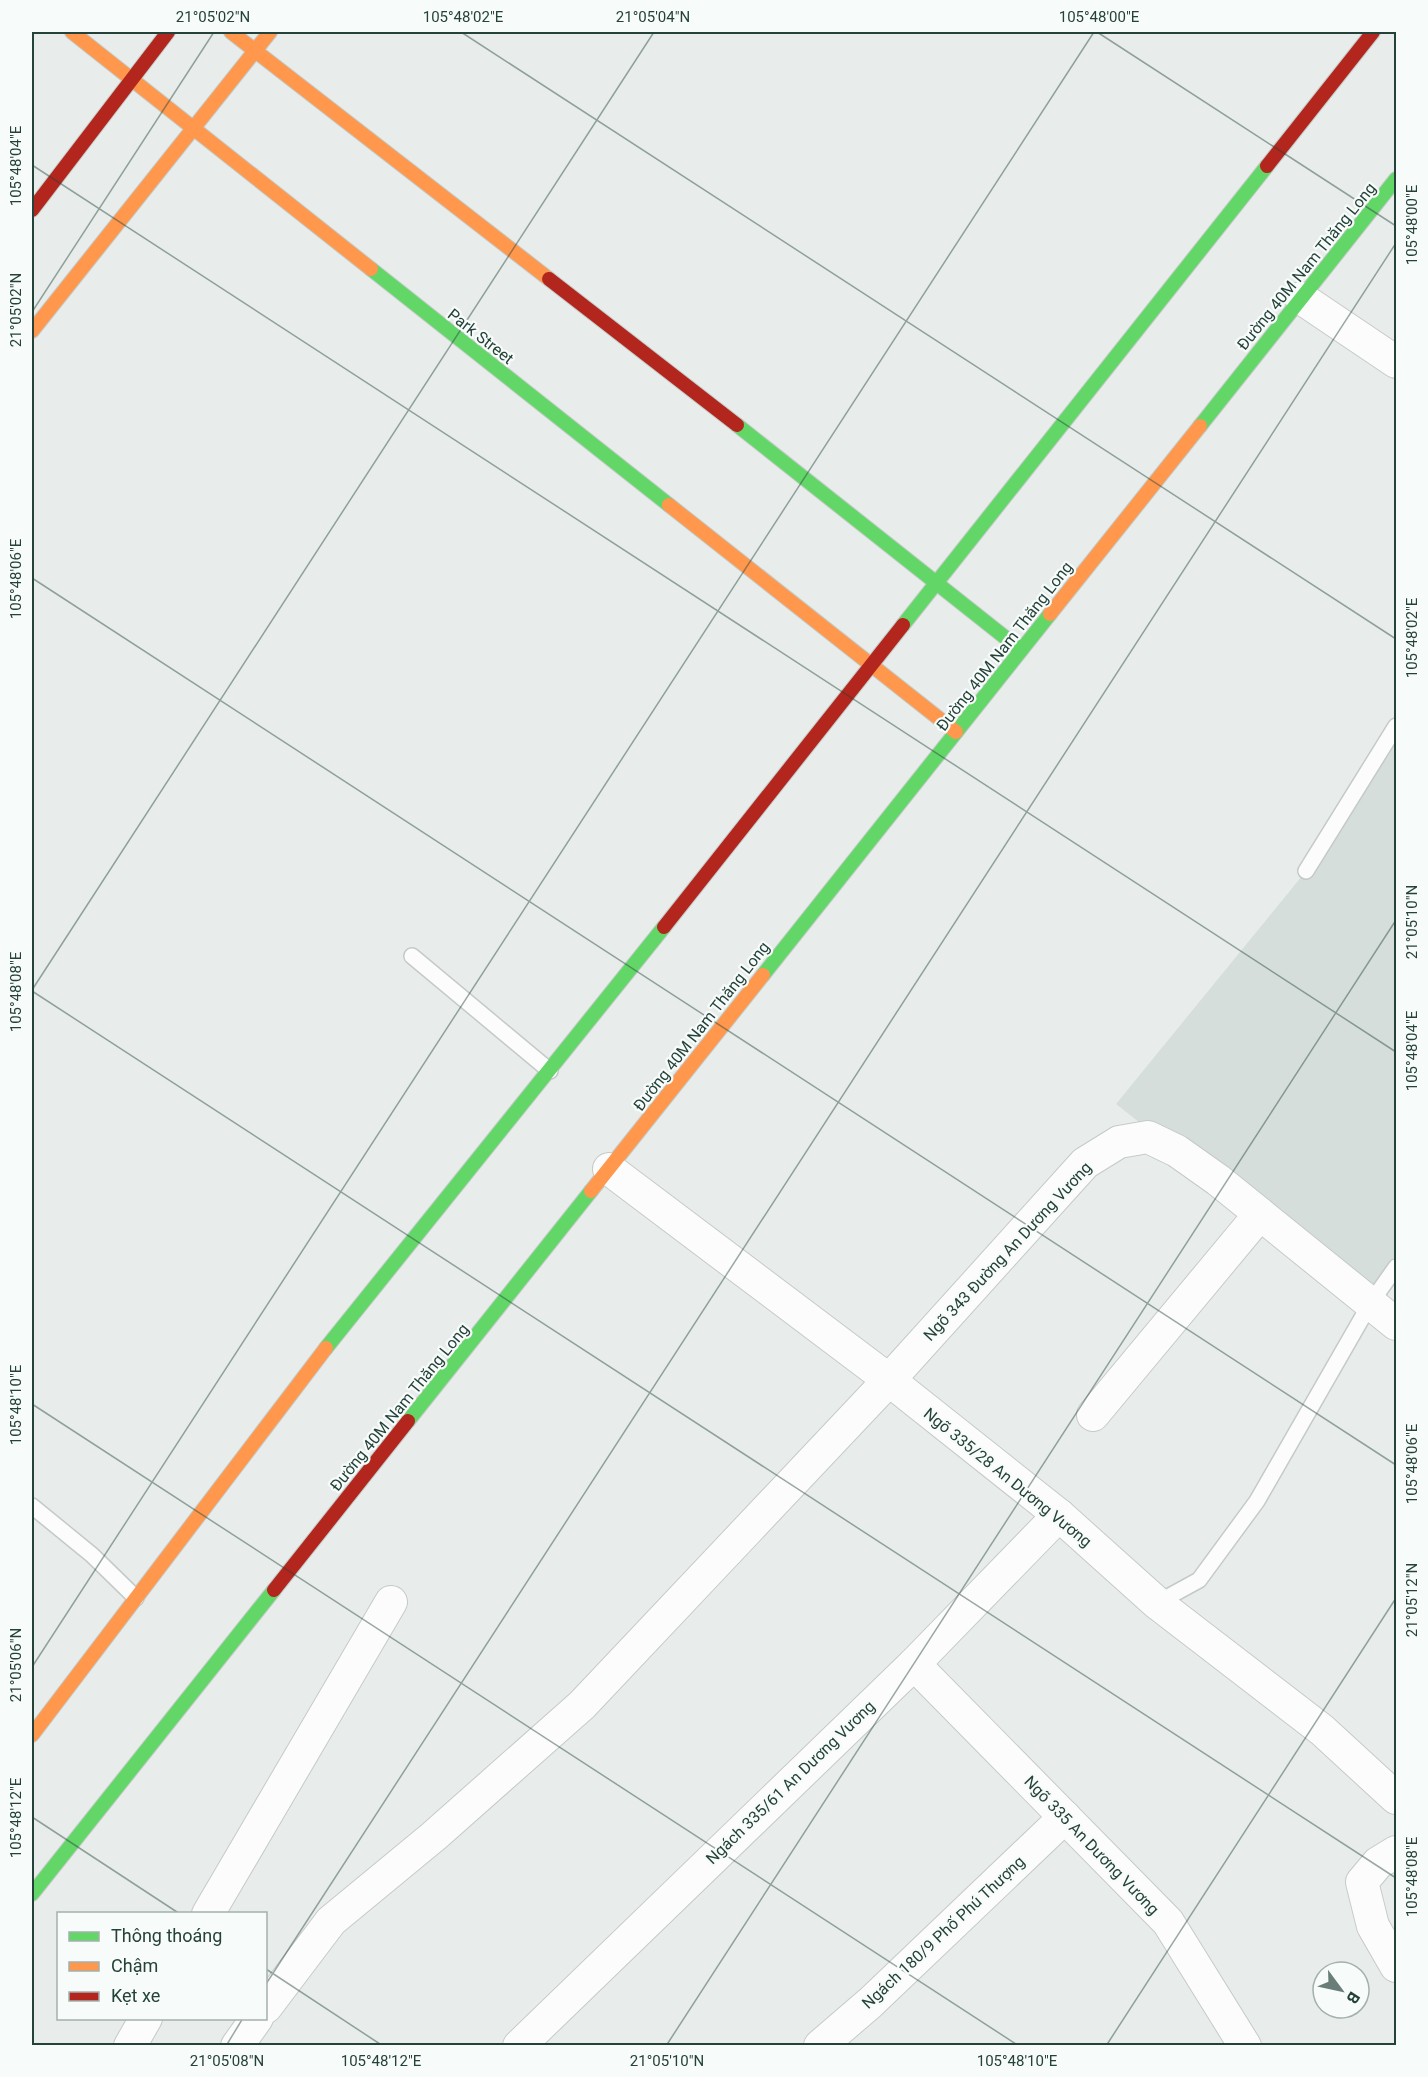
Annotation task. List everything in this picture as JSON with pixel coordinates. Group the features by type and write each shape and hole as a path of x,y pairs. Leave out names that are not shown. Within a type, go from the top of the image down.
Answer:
{"street":[{"name":"Park Street","path":"72,32 956,732"},
{"path":"32,210 168,32"},
{"path":"231,32 796,471 1022,650"},
{"path":"32,331 270,32"},
{"path":"32,1735 337,1334 550,1071 1372,32"},
{"name":"Đường 40M Nam Thăng Long","path":"32,1894 1396,178"},
{"path":"1301,298 1396,362"},
{"name":"Ngõ 343 Đường An Dương Vương","path":"267,2006 331,1921 434,1836 582,1705 889,1380 1085,1163 1119,1142 1148,1137 1178,1151 1218,1180 1396,1324"},
{"name":"Ngõ 335/28 An Dương Vương","path":"609,1169 889,1380 1059,1515 1157,1603 1322,1730 1396,1798"},
{"path":"1093,1415 1260,1214"},
{"name":"Ngách 335/61 An Dương Vương","path":"519,2046 914,1664 1059,1515"},
{"path":"209,1912 392,1602"},
{"name":"Ngõ 335 An Dương Vương","path":"914,1664 1168,1922 1245,2046"},
{"name":"Ngách 180/9 Phố Phú Thượng","path":"820,2046 870,2003 1065,1817"},
{"path":"1396,1852 1378,1863 1362,1882 1373,1926 1396,1966"},
{"path":"130,2046 145,2020"},
{"path":"237,2046 256,2020"}],"lane":[{"path":"1306,871 1396,726"},
{"path":"412,956 550,1071"},
{"path":"1157,1603 1198,1580 1257,1501 1370,1305 1396,1267"},
{"path":"32,1506 92,1555 136,1598"}],"shaded area":[{"path":"1396,735 1396,1266 1370,1304 1116,1104 1306,871"}],"traffic: fast":[{"path":"903,625 1267,166"},
{"path":"1200,426 1396,179"},
{"path":"371,269 669,505"},
{"path":"737,425 1021,650"},
{"path":"763,975 1050,614"},
{"path":"326,1348 664,927"},
{"path":"408,1421 591,1191"},
{"path":"32,1894 274,1590"}],"traffic: slow":[{"path":"72,32 371,269"},
{"path":"231,32 549,279"},
{"path":"32,331 270,32"},
{"path":"1050,614 1200,426"},
{"path":"669,505 956,732"},
{"path":"591,1191 763,975"},
{"path":"32,1735 326,1348"}],"traffic: jam":[{"path":"32,210 168,32"},
{"path":"1267,166 1373,32"},
{"path":"549,279 737,425"},
{"path":"664,927 903,625"},
{"path":"274,1590 408,1421"}]}
